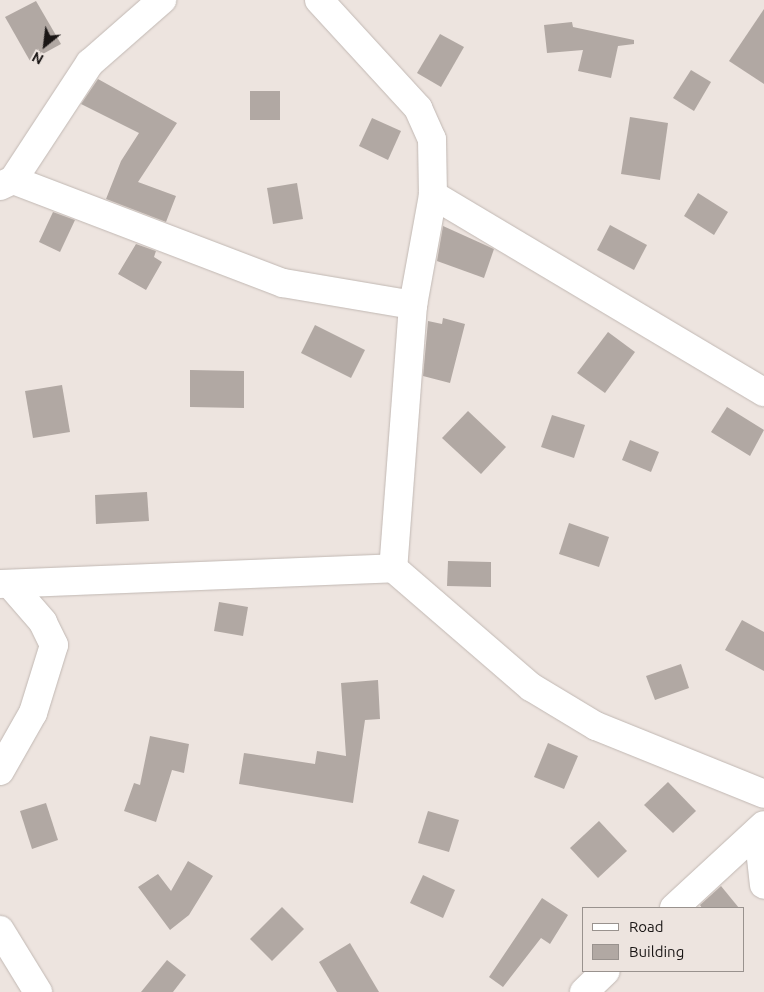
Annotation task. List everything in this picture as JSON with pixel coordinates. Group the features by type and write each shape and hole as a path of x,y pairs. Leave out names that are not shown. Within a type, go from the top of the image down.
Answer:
{"street":[{"path":"162,0 90,63 7,183 283,282 413,305"},
{"path":"319,0 418,108 432,139 433,195 413,305 392,568"},
{"path":"433,195 764,392"},
{"path":"5,584 392,568 531,687 596,726 764,794"},
{"path":"0,771 33,713 54,645 43,622 5,584"},
{"path":"761,828 764,885"},
{"path":"675,907 761,828"},
{"path":"0,930 38,992"},
{"path":"584,992 605,972"}],"building":[{"path":"36,1 61,44 30,61 5,17"},
{"path":"764,9 764,84 729,61"},
{"path":"572,22 573,27 634,40 634,44 618,46 611,78 578,71 583,50 547,53 544,25"},
{"path":"440,34 464,47 441,87 417,73"},
{"path":"691,70 711,82 694,111 673,98"},
{"path":"98,79 177,123 138,182 176,196 166,222 106,199 121,161 139,133 81,104"},
{"path":"250,91 280,91 280,120 250,120"},
{"path":"630,117 668,123 660,180 621,174"},
{"path":"372,118 401,131 388,160 359,146"},
{"path":"297,183 303,219 273,224 267,188"},
{"path":"698,193 728,212 714,235 684,216"},
{"path":"53,212 75,220 60,252 39,242"},
{"path":"610,225 647,245 634,270 597,250"},
{"path":"443,226 494,249 484,278 437,261"},
{"path":"136,244 156,251 154,257 162,262 146,290 118,274"},
{"path":"443,318 465,324 450,383 423,376 428,321 442,324"},
{"path":"315,325 365,350 351,378 301,353"},
{"path":"608,332 635,352 605,393 577,373"},
{"path":"190,370 244,371 244,408 190,407"},
{"path":"62,385 70,432 33,438 25,391"},
{"path":"727,407 764,430 750,456 711,432"},
{"path":"468,411 506,447 481,474 442,438"},
{"path":"552,415 585,425 574,458 541,447"},
{"path":"630,440 659,452 651,472 622,460"},
{"path":"147,492 149,521 96,524 95,495"},
{"path":"569,523 609,537 599,567 559,554"},
{"path":"448,561 491,562 491,587 447,586"},
{"path":"219,602 248,607 243,636 214,631"},
{"path":"742,620 764,632 764,671 725,650"},
{"path":"681,664 689,688 655,700 646,676"},
{"path":"378,680 380,719 365,720 353,803 239,784 244,753 315,764 317,751 346,756 341,683"},
{"path":"150,736 189,744 184,773 172,770 156,822 124,811 134,783 140,785"},
{"path":"548,743 578,756 564,789 534,777"},
{"path":"668,782 696,811 673,833 644,805"},
{"path":"46,803 58,840 32,849 20,811"},
{"path":"428,811 459,820 449,852 418,843"},
{"path":"599,821 627,851 598,878 570,848"},
{"path":"188,861 213,876 189,915 170,930 138,887 158,874 171,891"},
{"path":"423,875 455,890 443,918 410,903"},
{"path":"721,886 738,907 701,907 700,905"},
{"path":"542,898 568,915 550,944 541,938 503,987 489,977"},
{"path":"282,907 304,929 272,961 250,939"},
{"path":"350,943 379,992 337,992 319,962"},
{"path":"167,960 186,975 173,992 141,992"}]}
